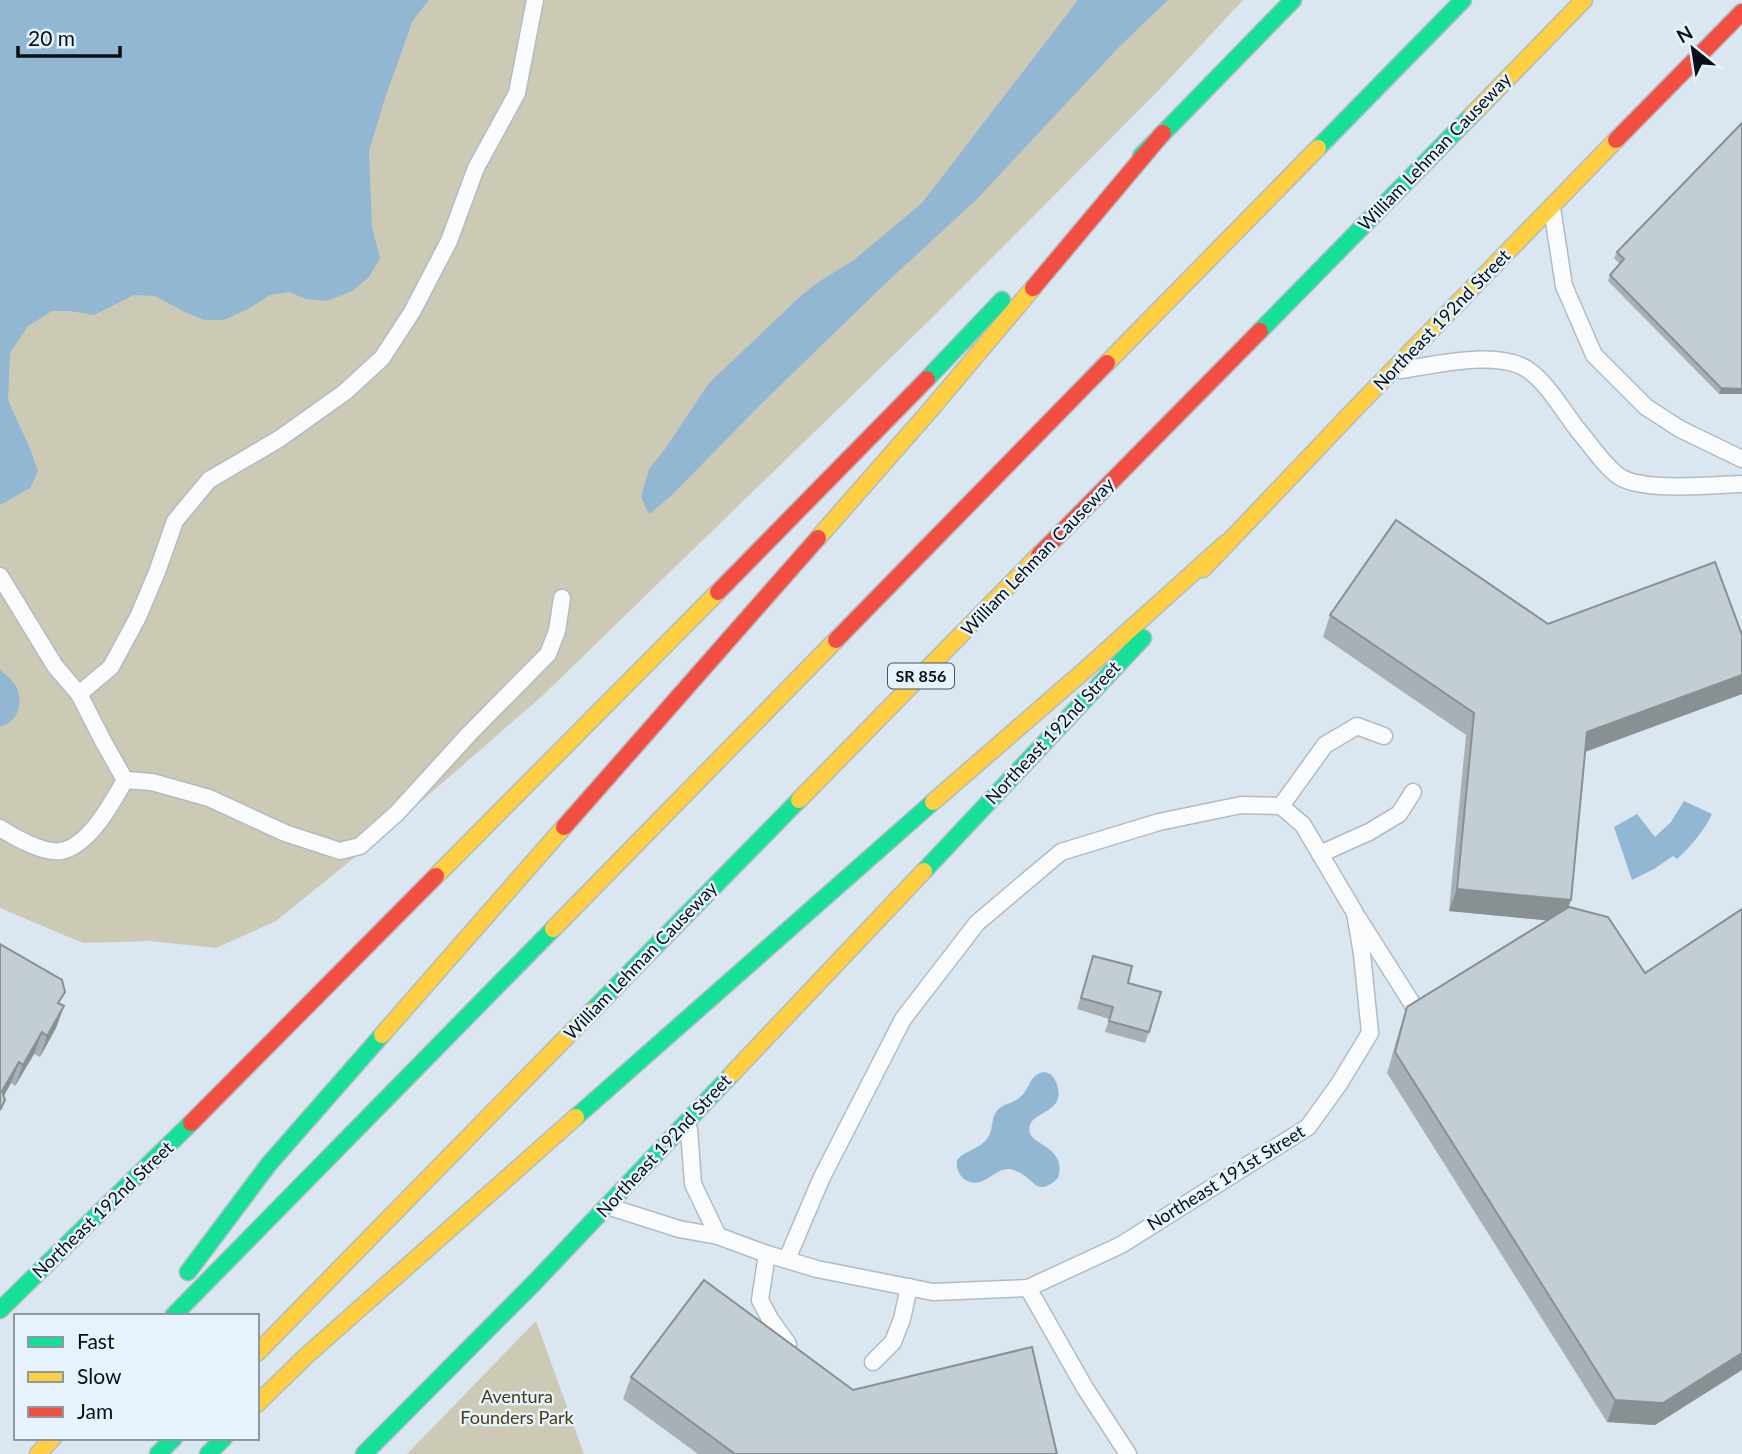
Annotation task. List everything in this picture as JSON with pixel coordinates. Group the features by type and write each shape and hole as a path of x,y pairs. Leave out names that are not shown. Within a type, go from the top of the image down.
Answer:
{"main road":[{"name":"Northeast 192nd Street","path":"0,1310 198,1116 860,447 1293,0"},
{"path":"175,1314 1463,0"},
{"name":"William Lehman Causeway","path":"259,1351 1584,0"},
{"name":"Northeast 192nd Street","path":"364,1454 535,1282 689,1121 1133,649 1226,543 1742,12"},
{"path":"157,1314 269,1164 932,408 1163,133"},
{"path":"259,1402 305,1357 1226,543"},
{"path":"38,1454 51,1440"},
{"path":"158,1454 172,1440"},
{"path":"208,1454 222,1440"}],"lane":[{"path":"79,694 111,667 138,617 175,521 208,480 279,439 345,392 382,358 412,312 449,241 476,168 516,93 535,0"},
{"path":"1551,207 1564,286 1594,355 1646,407 1680,429 1742,459"},
{"path":"1391,371 1463,361 1512,362 1530,370 1594,450 1620,477 1634,483 1675,487 1742,484"},
{"path":"0,576 55,666 79,694 125,780"},
{"path":"125,780 152,782 209,798 285,833 340,851 360,846 397,813 469,734 548,654 557,631 562,598"},
{"path":"787,1259 822,1177 903,1019 977,923 1061,852 1159,821 1241,805 1281,806 1325,745 1357,726 1384,736"},
{"path":"0,828 40,848 58,852 71,848 96,827 125,780"},
{"path":"1320,854 1369,832 1399,814 1413,792"},
{"name":"Northeast 191st Street","path":"608,1206 678,1230 718,1236 817,1269 933,1292 1028,1288 1121,1245 1308,1127 1339,1084 1370,1033 1355,913 1303,825 1281,806"},
{"path":"1355,913 1420,1016"},
{"path":"689,1121 693,1184 718,1236"},
{"path":"766,1254 760,1300 788,1344"},
{"path":"873,1362 893,1342 902,1319 909,1287"},
{"path":"1028,1288 1085,1388 1128,1454"}],"green space":[{"path":"0,0 1243,0 1161,88 937,313 541,697 386,832 276,921 216,948 150,941 83,943 0,908"},
{"name":"Aventura Founders Park","path":"536,1321 584,1454 407,1454"}],"water":[{"path":"0,0 429,0 413,20 369,151 372,228 380,258 369,277 352,291 327,301 306,299 289,292 270,295 224,320 204,320 155,296 134,295 94,315 52,311 28,326 10,353 8,400 38,471 30,488 0,505"},
{"path":"1078,0 1168,0 1119,47 977,199 887,282 672,495 649,514 641,497 649,469 709,383 803,294 854,260 922,203"},
{"path":"0,669 16,686 19,705 11,721 0,726"},
{"path":"1684,801 1712,814 1705,826 1677,859 1673,856 1632,880 1614,827 1637,814 1655,837 1671,822"},
{"path":"1044,1072 1051,1075 1056,1082 1058,1099 1033,1120 1030,1132 1033,1138 1052,1151 1057,1158 1058,1178 1045,1187 1040,1187 1011,1169 997,1172 975,1183 962,1177 957,1160 987,1139 998,1109 1019,1098 1032,1079"}],"building":[{"path":"1742,123 1742,389 1721,388 1610,275 1624,259 1617,252"},
{"path":"1396,520 1548,624 1715,562 1742,635 1742,675 1587,732 1571,900 1457,889 1474,713 1330,615"},
{"path":"1569,907 1608,917 1645,973 1742,909 1742,1353 1663,1403 1615,1400 1395,1052 1407,1007"},
{"path":"0,944 62,980 65,992 58,1003 64,1006 47,1036 42,1032 23,1065 19,1062 2,1091 5,1100 0,1110"},
{"path":"1093,956 1132,966 1128,983 1161,992 1149,1032 1109,1021 1113,1007 1081,998"},
{"path":"704,1280 853,1390 1032,1347 1057,1454 735,1454 631,1377"}],"traffic: fast":[{"path":"1141,156 1293,0"},
{"path":"1318,148 1463,0"},
{"path":"1260,331 1471,116"},
{"path":"927,379 1002,300"},
{"path":"924,871 1143,638"},
{"path":"592,1011 799,800"},
{"path":"576,1117 933,802"},
{"path":"175,1314 553,929"},
{"path":"188,1272 269,1164 382,1035"},
{"path":"364,1454 535,1282 731,1075"},
{"path":"0,1310 191,1123"},
{"path":"158,1454 172,1440"},
{"path":"208,1454 222,1440"}],"traffic: slow":[{"path":"1471,116 1584,0"},
{"path":"1203,569 1616,140"},
{"path":"1107,363 1318,148"},
{"path":"818,538 1033,288"},
{"path":"933,802 1226,543"},
{"path":"799,800 1039,555"},
{"path":"436,876 718,592"},
{"path":"553,929 836,640"},
{"path":"382,1035 564,827"},
{"path":"731,1075 924,871"},
{"path":"259,1351 592,1011"},
{"path":"259,1402 305,1357 576,1117"},
{"path":"38,1454 51,1440"}],"traffic: jam":[{"path":"1616,140 1742,12"},
{"path":"1033,288 1163,133"},
{"path":"1039,555 1260,331"},
{"path":"836,640 1107,363"},
{"path":"718,592 927,379"},
{"path":"564,827 818,538"},
{"path":"191,1123 436,876"}]}
